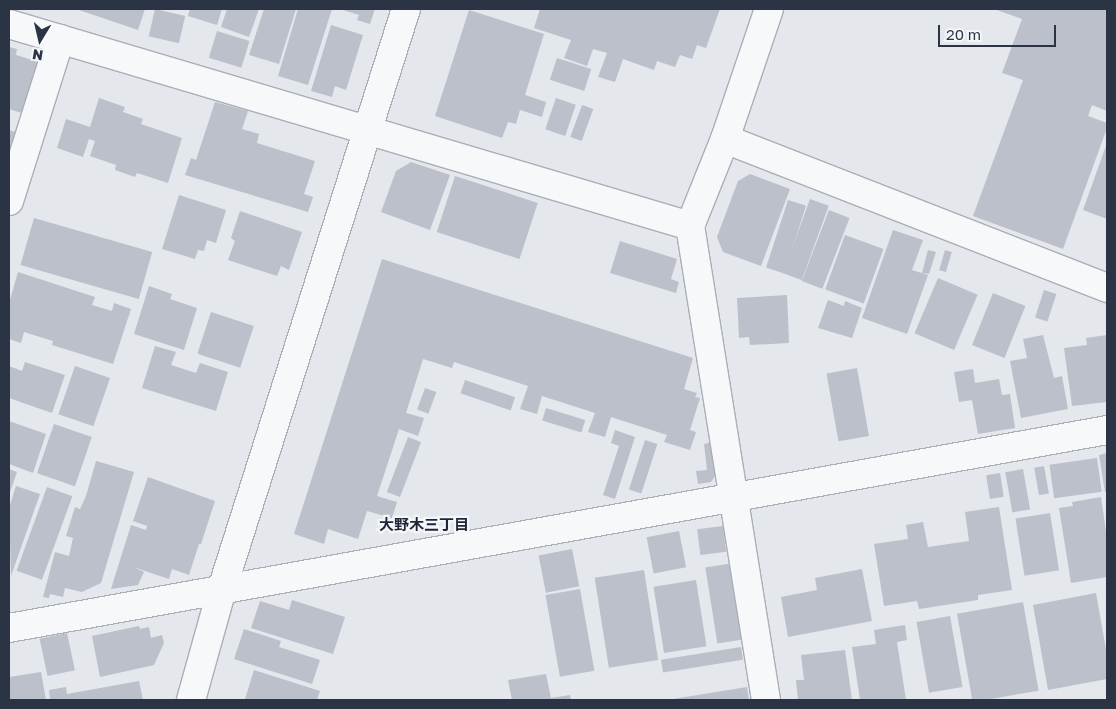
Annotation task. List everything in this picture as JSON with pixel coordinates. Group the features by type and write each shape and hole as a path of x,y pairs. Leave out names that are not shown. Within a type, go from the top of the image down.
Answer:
{"street":[{"path":"191,700 222,589 406,9"},
{"path":"766,700 690,226 725,139 768,9"},
{"path":"9,24 690,226"},
{"path":"9,201 60,39"},
{"path":"725,139 1107,288"},
{"path":"9,628 1107,430"}],"building":[{"path":"76,9 145,9 138,30"},
{"path":"155,9 185,16 179,43 149,36"},
{"path":"190,9 222,9 217,25 188,16"},
{"path":"227,9 259,9 249,37 221,27"},
{"path":"264,9 296,9 279,64 249,55"},
{"path":"298,9 332,9 308,85 278,76"},
{"path":"340,9 375,9 370,24 357,20 359,15"},
{"path":"540,9 720,9 706,48 697,45 692,59 680,55 675,67 657,61 654,70 623,59 615,82 598,77 607,53 593,49 587,66 564,58 571,40 534,28"},
{"path":"994,9 1107,9 1107,111 1092,105 1088,116 1107,123 1107,128 1063,249 973,216 1023,80 1002,73 1022,19"},
{"path":"469,10 544,34 525,95 546,102 542,117 520,110 516,124 508,122 502,138 435,116"},
{"path":"331,25 363,35 346,90 335,86 332,97 311,91"},
{"path":"217,31 250,41 241,68 209,58"},
{"path":"9,47 17,49 16,55 42,63 25,114 9,109"},
{"path":"557,58 591,69 584,91 550,80"},
{"path":"99,98 125,107 123,112 143,119 141,124 182,138 168,183 137,173 135,177 115,170 116,165 90,156 95,141 89,139 83,157 57,148 66,119 90,127"},
{"path":"556,98 576,105 565,136 545,129"},
{"path":"215,102 248,111 242,129 259,134 257,143 315,161 304,194 313,197 308,212 185,175 191,158 196,160"},
{"path":"582,105 593,109 582,141 570,137"},
{"path":"9,130 19,133 9,163"},
{"path":"1107,143 1107,219 1083,210"},
{"path":"411,162 450,175 430,230 381,212 396,171"},
{"path":"750,174 790,189 761,266 723,252 717,237 738,181"},
{"path":"455,176 538,203 520,259 437,232"},
{"path":"179,195 226,210 216,243 207,240 204,251 198,250 195,259 162,249"},
{"path":"810,199 829,206 802,280 783,273"},
{"path":"788,200 806,206 784,273 766,268"},
{"path":"829,210 850,218 822,289 802,281"},
{"path":"240,211 302,232 289,270 281,266 277,276 228,260 235,241 231,238"},
{"path":"34,218 152,252 139,299 20,265"},
{"path":"893,230 923,240 912,270 928,275 907,334 862,318"},
{"path":"845,235 884,249 864,304 825,290"},
{"path":"620,241 677,259 671,279 679,282 676,293 610,273"},
{"path":"928,250 936,252 929,274 922,273"},
{"path":"945,250 952,252 946,272 939,270"},
{"path":"382,259 693,358 684,389 697,393 695,397 700,398 690,430 696,432 690,450 664,442 667,435 611,417 605,437 588,432 595,413 542,396 537,414 520,409 528,386 454,362 452,368 423,359 406,413 424,418 418,436 399,429 377,496 397,502 392,518 367,511 358,539 328,529 324,544 294,534"},
{"path":"18,272 95,297 92,305 112,311 114,303 131,309 113,364 52,345 53,341 24,332 21,343 9,339 9,303"},
{"path":"938,278 978,295 954,350 915,333"},
{"path":"149,286 172,294 170,299 197,308 184,350 134,334"},
{"path":"1044,290 1056,294 1047,322 1035,318"},
{"path":"993,293 1025,306 1004,358 972,345"},
{"path":"787,295 789,343 750,345 749,337 739,338 737,298"},
{"path":"828,300 844,306 845,301 862,308 852,338 818,328"},
{"path":"211,312 254,326 240,368 197,354"},
{"path":"1043,335 1054,378 1062,376 1068,409 1021,418 1010,361 1027,358 1023,339"},
{"path":"1107,335 1107,402 1072,406 1064,348 1087,345 1086,338"},
{"path":"155,346 176,352 171,365 196,373 200,363 228,372 216,411 142,388"},
{"path":"25,362 65,375 52,413 9,398 9,366 22,371"},
{"path":"75,366 110,378 93,426 58,414"},
{"path":"857,368 869,436 838,441 826,373"},
{"path":"973,369 975,383 999,379 1002,395 1010,394 1015,428 978,434 972,400 959,402 954,372"},
{"path":"465,380 515,397 511,410 460,393"},
{"path":"425,388 436,392 428,414 417,410"},
{"path":"546,408 585,420 581,432 542,420"},
{"path":"9,421 46,434 33,473 9,464"},
{"path":"54,424 92,437 75,486 37,473"},
{"path":"615,430 635,437 615,499 603,495 619,446 611,443"},
{"path":"408,437 421,442 400,497 387,492"},
{"path":"645,440 657,444 641,493 629,489"},
{"path":"717,441 721,467 711,482 698,484 696,471 707,470 704,444"},
{"path":"1107,453 1107,492 1105,492 1099,455"},
{"path":"1097,458 1102,492 1054,498 1049,465"},
{"path":"96,461 134,472 101,583 82,592 65,588 63,597 50,594 49,598 43,597 55,552 69,556 73,538 66,536 75,507 80,509 86,496"},
{"path":"1044,466 1049,494 1039,495 1034,468"},
{"path":"9,469 17,472 9,495"},
{"path":"1023,469 1030,509 1012,513 1005,472"},
{"path":"1000,473 1004,497 990,499 986,475"},
{"path":"148,477 215,501 201,544 199,544 189,575 172,569 169,579 133,567 144,572 138,585 111,589 131,525 146,530 147,526 133,521"},
{"path":"16,486 40,494 11,576 9,508"},
{"path":"47,487 72,496 42,580 17,571"},
{"path":"1101,497 1107,538 1107,577 1071,583 1059,508 1073,506 1072,502"},
{"path":"999,507 1012,590 978,595 978,600 919,609 917,601 884,606 874,544 908,539 906,525 923,522 928,547 969,541 965,512"},
{"path":"1050,513 1059,570 1025,576 1015,518"},
{"path":"723,526 726,552 700,555 697,529"},
{"path":"679,531 686,567 654,574 647,537"},
{"path":"572,549 579,586 546,593 539,555"},
{"path":"734,563 746,639 717,644 705,568"},
{"path":"862,569 872,621 788,637 781,597 817,590 815,578"},
{"path":"644,570 658,660 609,668 595,578"},
{"path":"696,580 706,646 664,653 654,587"},
{"path":"580,589 594,671 560,677 546,595"},
{"path":"1096,593 1107,655 1107,679 1048,690 1033,605"},
{"path":"292,600 345,617 333,654 251,628 260,601 289,610"},
{"path":"1023,602 1039,691 986,700 972,700 957,614"},
{"path":"950,616 963,687 929,693 917,622"},
{"path":"905,625 907,640 897,642 906,700 860,700 852,647 876,644 874,630"},
{"path":"139,626 140,629 149,627 151,638 162,635 164,643 154,665 100,677 92,636"},
{"path":"244,629 281,641 279,647 320,660 312,684 234,659"},
{"path":"67,633 75,670 48,676 40,639"},
{"path":"741,647 743,660 663,673 661,660"},
{"path":"845,650 852,700 798,700 796,680 804,680 801,655"},
{"path":"254,670 320,691 317,700 245,699"},
{"path":"41,672 46,700 9,700 9,677"},
{"path":"546,674 551,698 570,695 571,700 512,700 508,680"},
{"path":"139,681 143,700 50,700 49,690 66,687 67,694"},
{"path":"747,687 749,700 673,700 673,699"}],"district":[{"name":"大野木三丁目","path":"424,525"}]}
